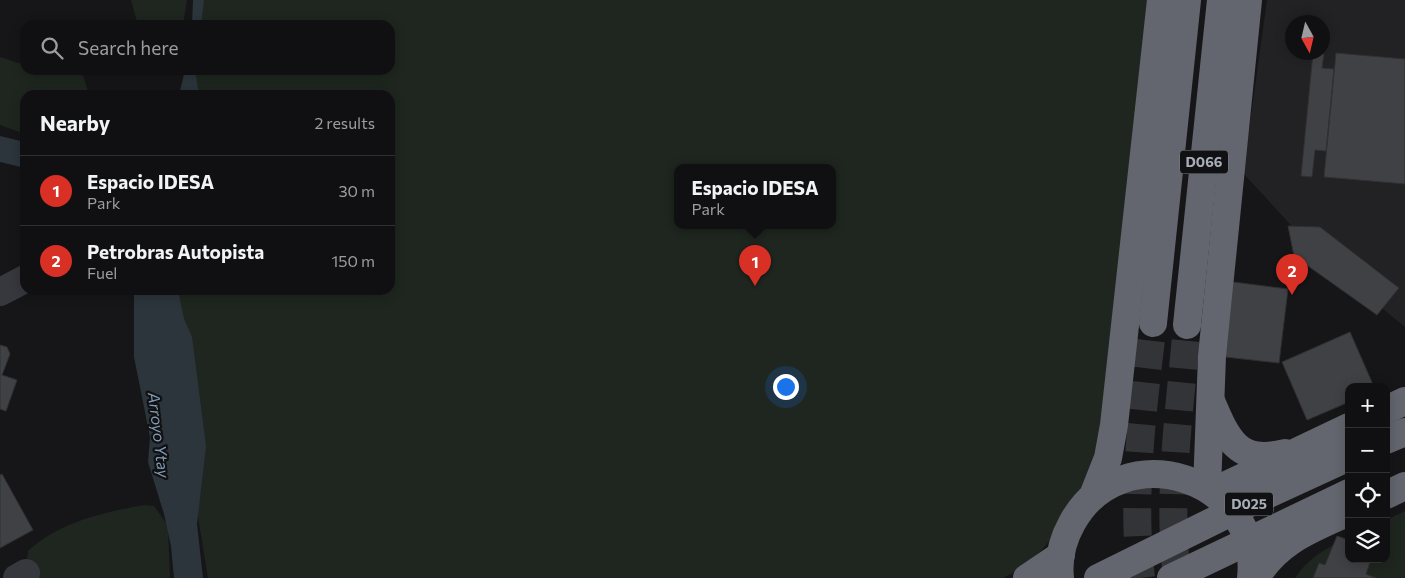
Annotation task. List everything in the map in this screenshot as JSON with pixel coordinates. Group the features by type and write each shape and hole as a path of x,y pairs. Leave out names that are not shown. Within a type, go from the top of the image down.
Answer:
{"highway":[{"path":"1093,496 1108,458 1114,425 1161,0"},
{"name":"D066","path":"1153,323 1186,0"},
{"name":"D066","path":"1187,325 1221,0"},
{"path":"1210,490 1209,398 1248,0"},
{"path":"1209,398 1223,430 1234,446 1249,454 1271,457 1301,449"},
{"path":"1390,408 1405,401"},
{"path":"1210,490 1347,428"},
{"path":"1390,438 1405,432"},
{"name":"D025","path":"1098,578 1264,496 1345,459"},
{"path":"1390,474 1405,468"},
{"path":"1027,578 1060,566 1067,533 1078,513 1093,496 1123,479 1157,474 1183,478 1210,490 1232,511 1245,535 1250,552 1251,578"},
{"path":"1390,493 1405,486"},
{"name":"D025","path":"1171,578 1345,495"},
{"path":"1256,578 1264,564 1279,548 1294,537 1345,514"}],"street":[{"path":"0,292 20,282"}],"shaded area":[{"path":"131,0 187,0 184,20 137,20"},
{"path":"204,0 1152,0 1103,441 1074,503 1055,533 1035,557 1020,569 1003,578 208,578 197,511 172,295 395,295 395,90 196,90 196,75 395,75 395,20 199,20"},
{"path":"1267,0 1405,0 1405,327 1322,259 1243,173"},
{"path":"0,57 20,63 20,75 82,75 84,78 88,90 20,90 20,132 0,125"},
{"path":"145,505 154,506 168,526 170,578 25,578 28,551 40,541 83,520"},
{"path":"1405,511 1405,578 1295,578 1312,559 1345,539 1345,563 1390,563 1390,518"}],"water":[{"path":"193,0 204,0 202,20 192,20"},
{"path":"184,75 196,75 198,90 180,90"},
{"path":"0,136 20,141 20,167 0,162"},
{"name":"Arroyo Ytay","path":"134,295 179,295 184,319 192,337 206,446 197,524 203,578 174,578 171,546 164,514 148,462 150,437 134,357"}],"building":[{"path":"1336,53 1405,59 1405,184 1324,177"},
{"path":"1312,60 1323,60 1322,68 1334,69 1326,151 1315,150 1312,177 1301,176"},
{"path":"1288,226 1320,227 1399,288 1377,315 1294,256"},
{"path":"1233,282 1288,289 1279,363 1225,357"},
{"path":"1350,332 1372,383 1345,383 1345,404 1307,420 1282,362"},
{"path":"0,345 7,347 10,354 2,375 17,380 6,411 0,409"},
{"path":"2,474 33,530 0,548 0,475"},
{"path":"1337,536 1345,539 1345,563 1370,563 1366,574 1376,578 1313,578 1319,563 1325,565"}],"tunnel":[{"path":"1141,578 1138,546 1138,482 1142,418 1153,323"},
{"path":"1177,578 1174,546 1174,483 1187,325"}],"place":[{"name":"Espacio IDESA","path":"755,286"},
{"name":"Petrobras Autopista","path":"1292,295"}]}
